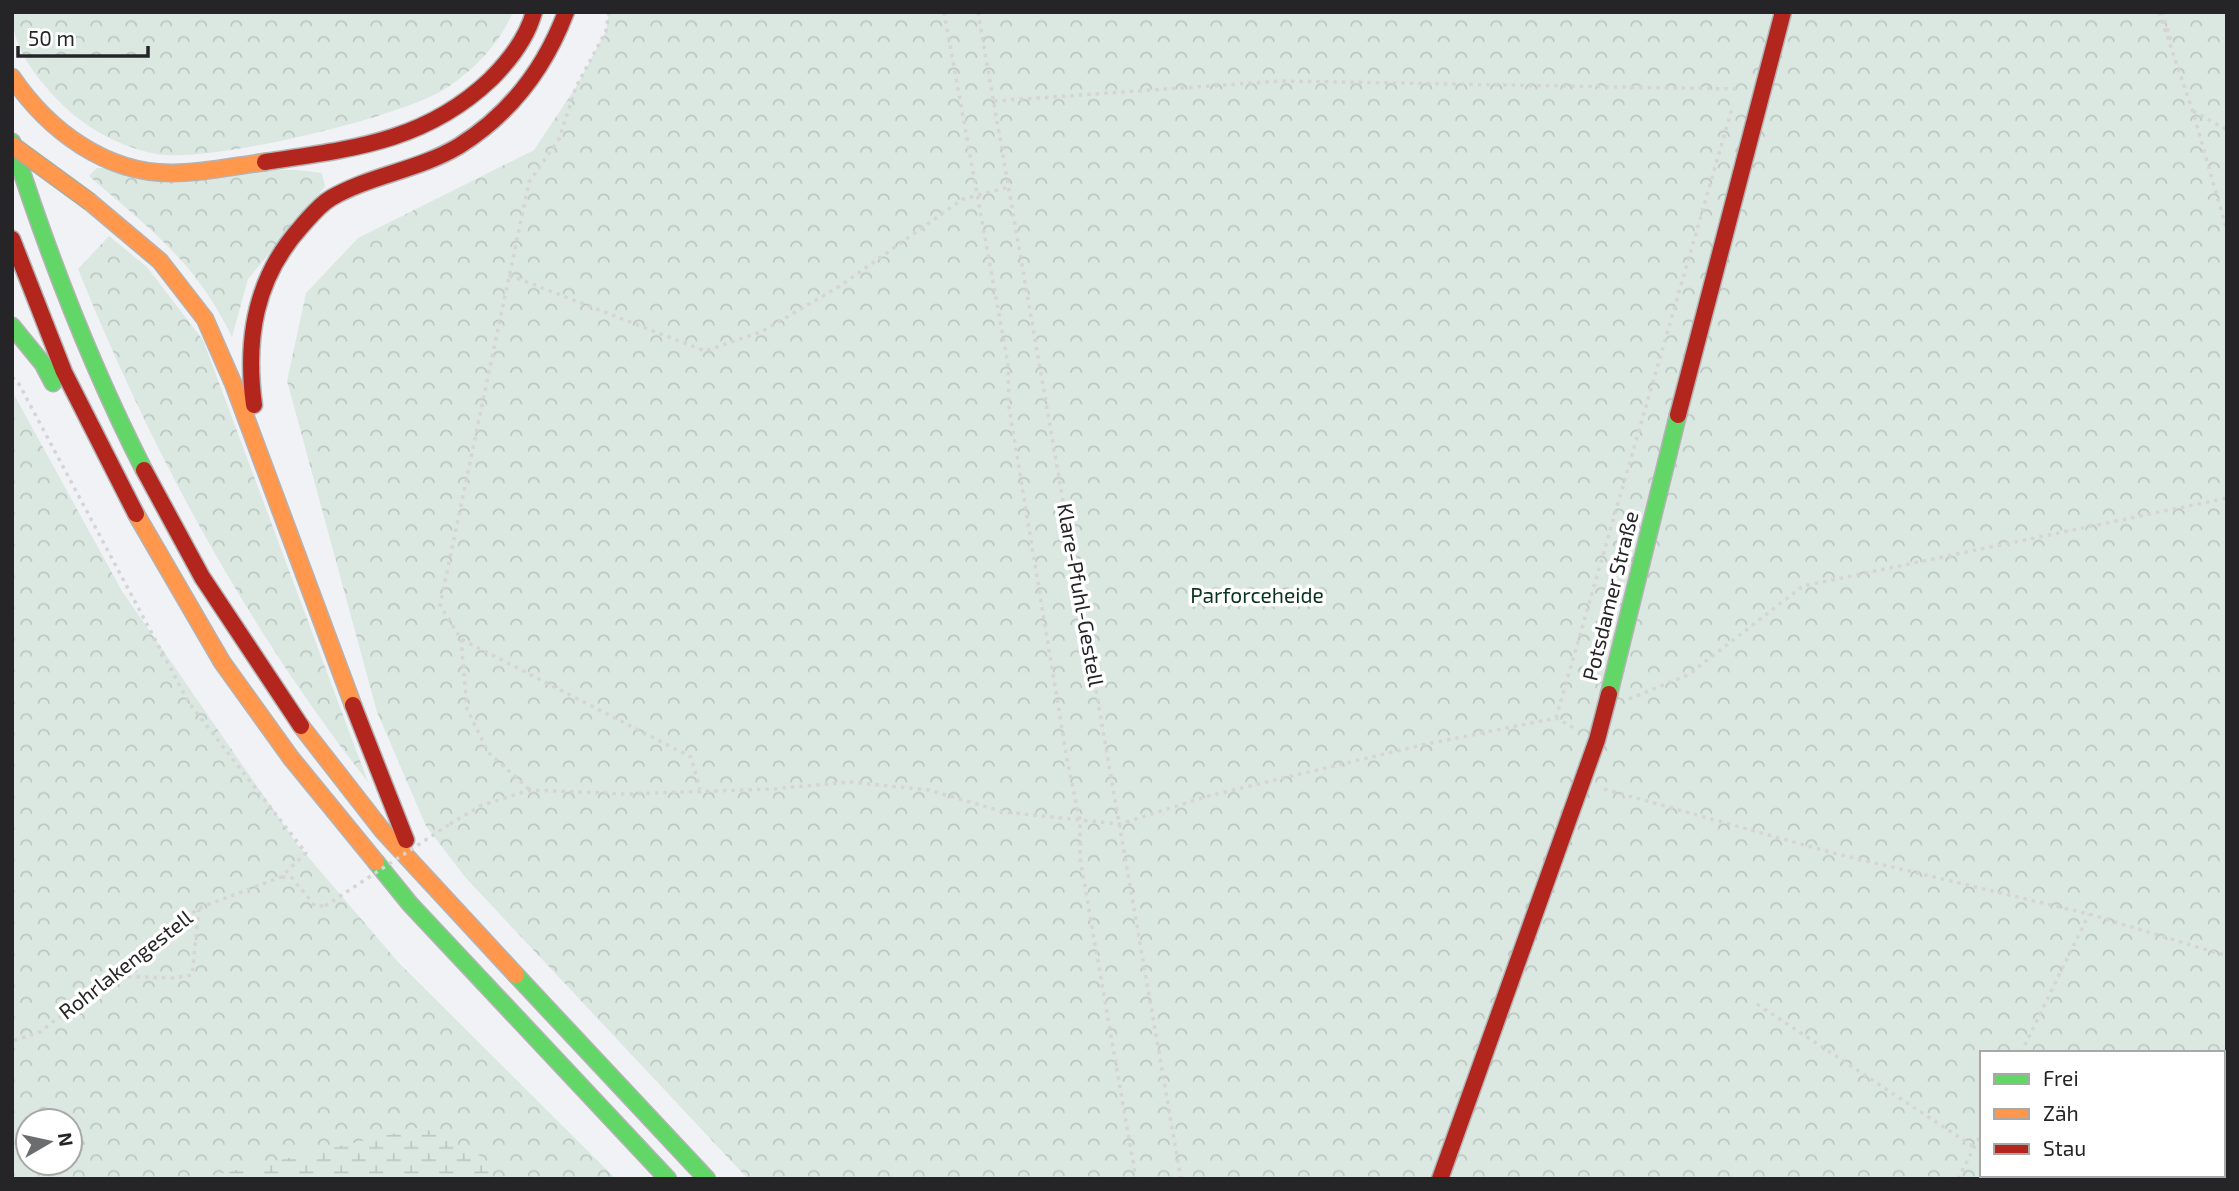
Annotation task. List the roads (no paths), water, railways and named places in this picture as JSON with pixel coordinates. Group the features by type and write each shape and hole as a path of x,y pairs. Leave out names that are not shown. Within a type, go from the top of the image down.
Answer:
{"main road":[{"path":"12,77 25,99 55,130 95,156 145,172 205,171 380,143 417,133 455,112 485,86 511,57 531,25 534,12"},
{"path":"269,480 248,374 251,323 266,274 292,234 327,200 367,181 422,164 458,146 504,112 536,74 559,33 566,12"},
{"name":"Potsdamer Straße","path":"1440,1179 1597,740 1726,226 1783,12"},
{"path":"12,144 90,202 160,261 205,319 233,383 398,825 433,887"},
{"path":"12,144 33,215 84,347 152,490 239,640 366,811 433,887 708,1179"},
{"path":"12,239 64,372 128,500 222,662 349,832 410,904 668,1179"},
{"path":"12,326 43,364 65,406 128,500"}],"park label":[{"name":"Parforceheide","path":"1257,596"}]}
